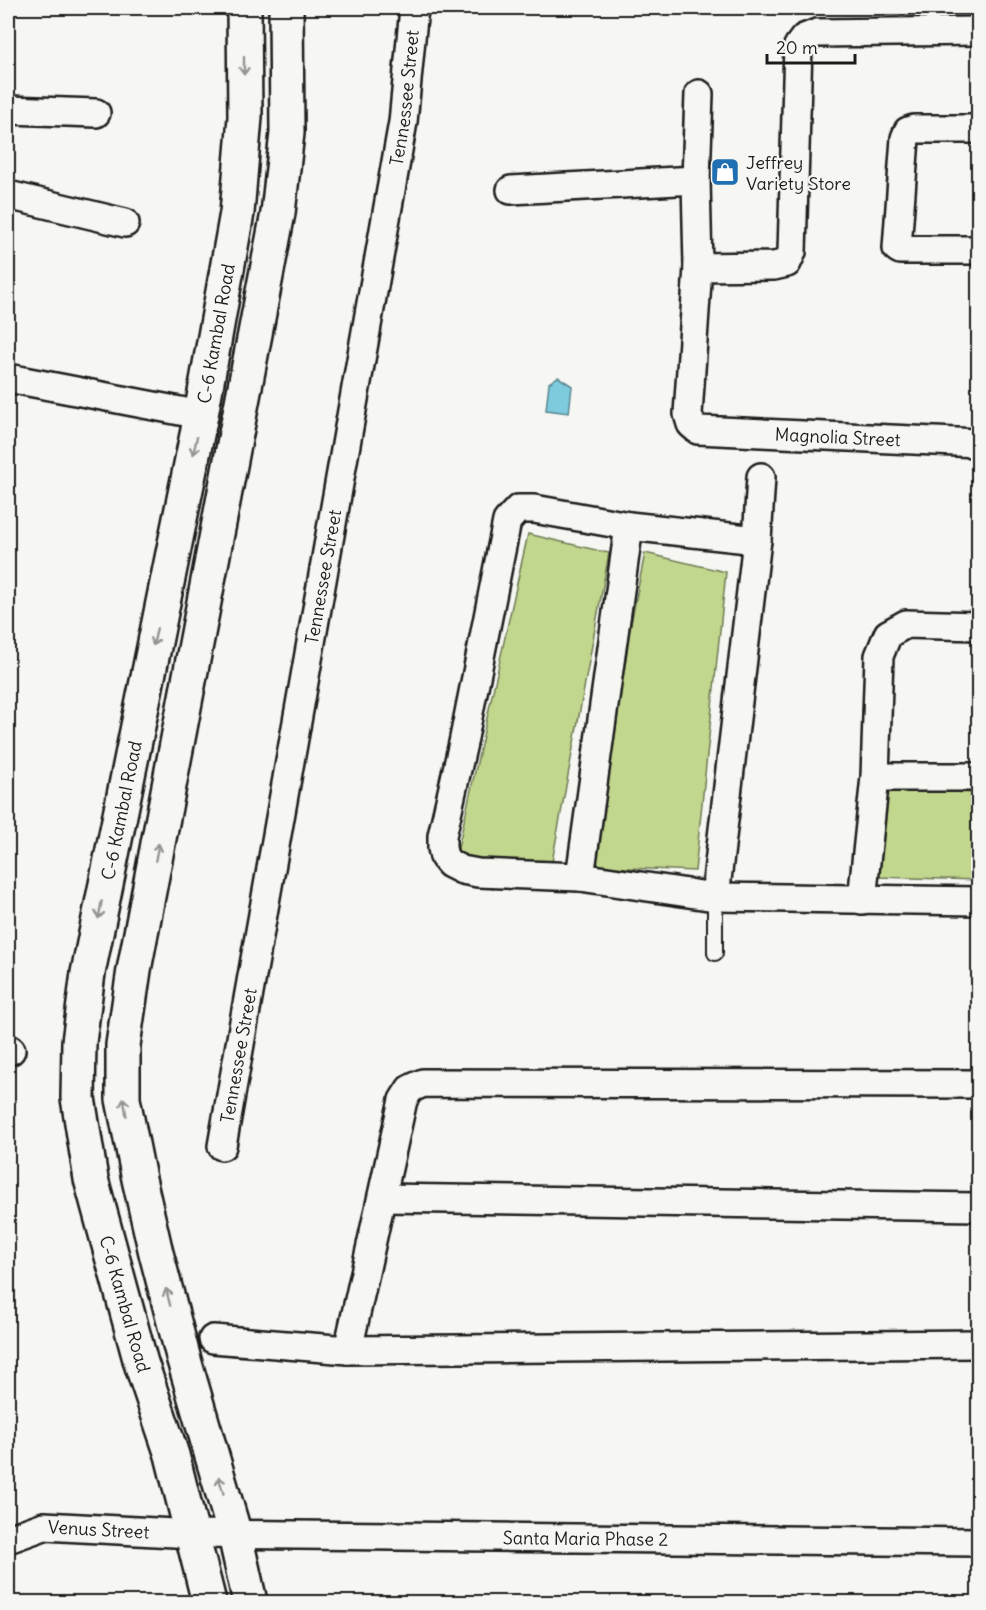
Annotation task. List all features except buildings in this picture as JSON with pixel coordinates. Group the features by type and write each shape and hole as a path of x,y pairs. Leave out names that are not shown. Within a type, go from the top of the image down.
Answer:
{"main road":[{"name":"C-6 Kambal Road","path":"209,1602 172,1455 141,1363 91,1179 78,1098 78,1042 88,973 201,415 237,213 245,117 244,8"},
{"path":"250,1602 235,1535 184,1360 139,1179 123,1099 123,1045 134,970 278,213 287,133 286,8"}],"street":[{"name":"Tennessee Street","path":"222,1146 399,145 414,8"},
{"path":"699,94 696,180 698,267 774,266 787,262 792,252 798,46 804,38 817,33 978,31"},
{"path":"8,110 96,113"},
{"path":"978,129 914,129 908,131 905,138 897,248 900,250 978,250"},
{"path":"511,190 696,180"},
{"path":"8,195 125,223"},
{"name":"Magnolia Street","path":"698,267 688,414 691,424 699,430 978,443"},
{"path":"8,378 201,415"},
{"path":"716,897 757,540 761,477"},
{"path":"757,540 628,526 534,509 518,509 507,521 442,836 441,848 444,857 450,864 462,870 478,873 580,877 716,897 978,901"},
{"path":"580,877 628,526"},
{"path":"862,900 874,777 879,656 888,634 906,624 978,626"},
{"path":"874,777 978,777"},
{"path":"348,1350 403,1100 410,1089 423,1083 978,1084"},
{"path":"382,1198 978,1207"},
{"path":"213,1339 348,1350 978,1344"},
{"name":"Venus Street","path":"11,1538 44,1526 193,1534"},
{"name":"Santa Maria Phase 2","path":"193,1534 978,1542"}],"lane":[{"path":"715,953 716,897"}],"green space":[{"path":"528,534 609,553 552,862 456,857"},
{"path":"645,553 726,572 695,871 583,866"},
{"path":"887,790 978,793 978,880 878,877"}],"water":[{"path":"558,377 572,386 569,413 546,410 549,383"}],"place":[{"name":"Jeffrey Variety Store","path":"725,172"}]}
